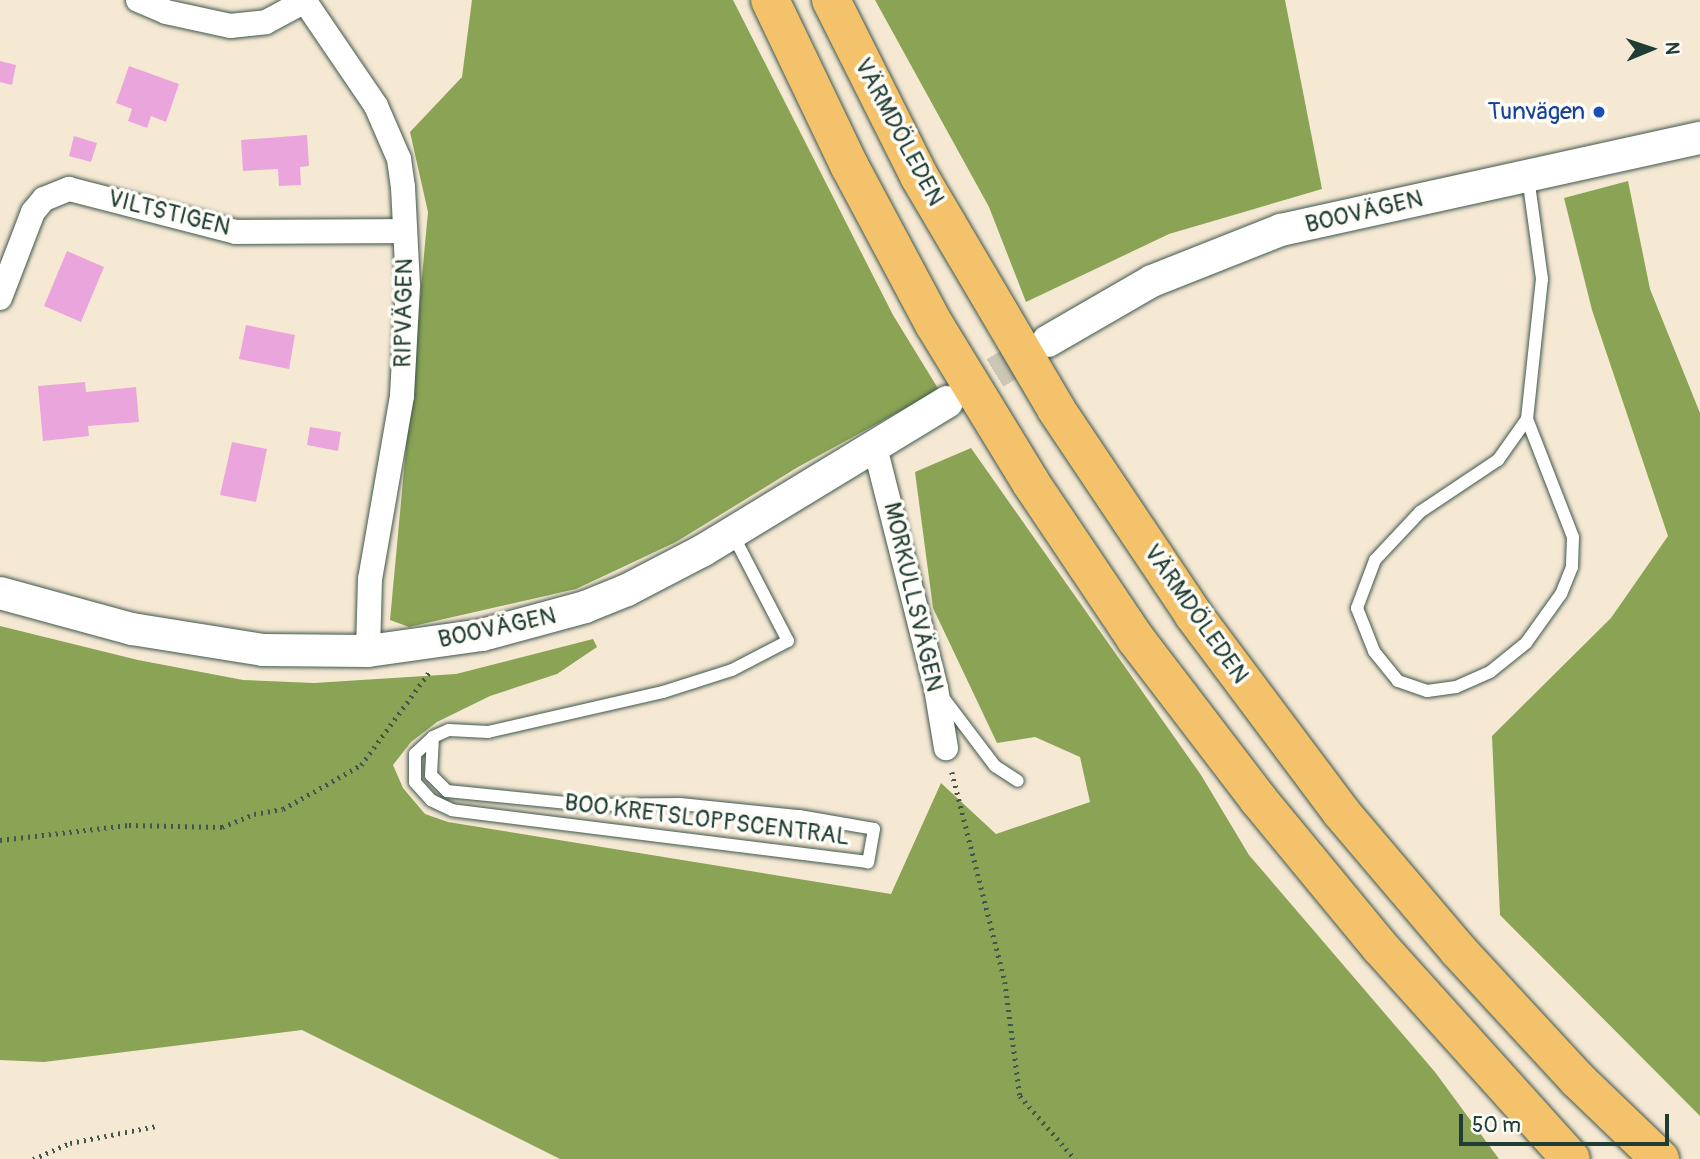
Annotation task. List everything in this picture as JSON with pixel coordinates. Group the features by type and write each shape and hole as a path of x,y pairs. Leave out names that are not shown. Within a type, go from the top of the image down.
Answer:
{"highway":[{"path":"770,0 849,165 934,324 1031,483 1135,638 1258,799 1380,947 1571,1159"},
{"name":"VÄRMDÖLEDEN","path":"831,0 919,176 1042,386 1193,614 1341,812 1458,950 1578,1080 1660,1159"}],"street":[{"path":"138,0 166,12 230,26 266,22 304,0"},
{"name":"RIPVÄGEN","path":"304,0 388,129 399,159 408,285 402,396 370,579 368,651"},
{"name":"BOOVÄGEN","path":"1048,341 1152,281 1281,230 1700,138"},
{"name":"VILTSTIGEN","path":"0,298 33,212 50,195 69,189 236,232 405,231"},
{"name":"BOOVÄGEN","path":"0,593 132,629 215,646 294,652 368,651 482,635 585,607 627,590 732,533 947,402"},
{"name":"MORKULLSVÄGEN","path":"875,447 936,688 946,748"}],"lane":[{"path":"1527,419 1498,460 1420,512 1375,560 1357,608 1374,651 1398,681 1427,691 1456,687 1490,671 1526,643 1561,594 1572,567 1573,537 1527,419 1542,279 1528,176"},
{"path":"433,737 449,730 499,730 663,692 732,670 788,641 732,533"},
{"path":"936,688 995,766 1018,781"},
{"name":"BOO KRETSLOPPSCENTRAL","path":"433,737 430,775 447,791 588,805 680,804 799,816 874,829 868,862 452,810 432,800 415,782 415,754 433,737"}],"path":[{"path":"0,840 129,825 222,827 254,814 284,809 361,765 430,670"},
{"path":"946,748 1005,982 1020,1096 1075,1159"},
{"path":"33,1159 70,1143 157,1126"}],"green space":[{"path":"472,0 733,0 893,315 939,390 798,467 676,542 576,589 409,627 390,620 428,212 410,132 462,77"},
{"path":"875,0 1285,0 1322,189 1169,234 1026,302 989,207"},
{"path":"1628,181 1650,289 1700,413 1700,1116 1500,915 1492,736 1611,618 1668,536 1592,310 1564,198"},
{"path":"971,448 1201,775 1249,855 1435,1072 1499,1159 560,1159 302,1030 44,1062 0,1060 0,626 138,660 243,680 314,683 456,674 593,639 597,647 557,674 490,696 437,722 411,742 393,765 403,788 425,814 448,822 891,894 941,783 996,834 1090,802 1080,757 1035,737 997,743 933,608 915,472"}],"building":[{"path":"0,61 16,65 12,85 0,82"},
{"path":"129,66 179,84 166,122 151,116 147,128 128,121 132,109 116,103"},
{"path":"307,135 309,166 300,167 301,185 279,186 278,169 243,171 241,140"},
{"path":"74,136 97,143 91,162 69,156"},
{"path":"67,251 104,267 81,322 44,306"},
{"path":"246,325 295,335 289,369 239,359"},
{"path":"85,382 86,392 136,387 139,422 88,426 89,436 43,441 38,386"},
{"path":"310,427 341,432 338,451 307,445"},
{"path":"232,442 267,449 256,502 220,495"}],"tunnel":[{"path":"954,398 1044,343"}],"place":[{"name":"Tunvägen","path":"1599,112"}]}
